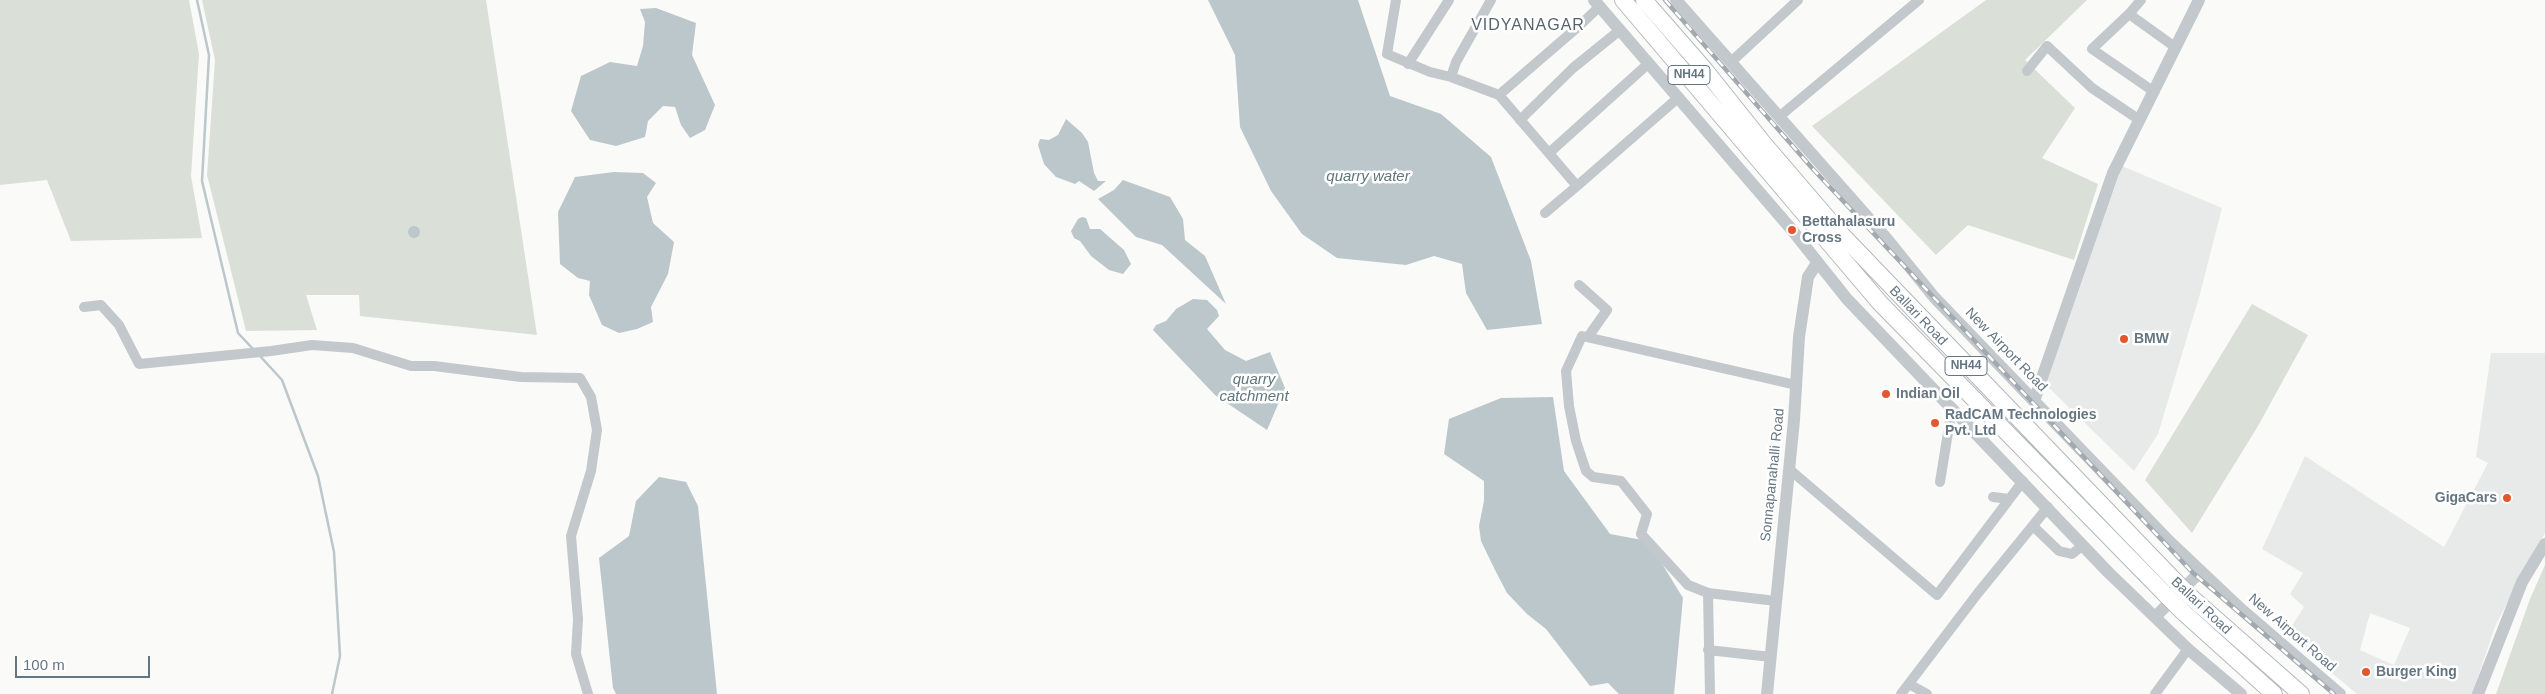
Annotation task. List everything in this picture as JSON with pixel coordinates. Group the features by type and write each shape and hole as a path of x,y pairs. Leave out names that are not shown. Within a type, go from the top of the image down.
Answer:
{"highway":[{"name":"Ballari Road","path":"1623,0 1687,73 1758,149 1842,235 2170,588 2274,694"},
{"name":"Ballari Road","path":"1644,0 1705,70 1758,149"},
{"name":"Ballari Road","path":"2187,604 2236,639 2301,694"}],"street":[{"path":"1396,0 1387,54 1408,64 1451,76 1499,95 1577,186"},
{"path":"1408,64 1449,0"},
{"path":"1451,76 1456,62 1491,0"},
{"name":"New Airport Road","path":"1677,0 1780,116 1934,297 2034,402 2201,571 2303,664 2340,694"},
{"path":"1731,62 1798,0"},
{"path":"1780,116 1919,0"},
{"path":"2141,0 2092,49 2153,91"},
{"path":"2034,402 2113,173 2138,119 2199,0"},
{"path":"1499,95 1580,26 1597,3 1792,230 1847,299 2083,545 2188,649 2241,694"},
{"path":"2129,14 2175,47"},
{"path":"1520,120 1573,68 1620,30"},
{"path":"2027,71 2047,46 2092,88 2138,119"},
{"path":"1549,153 1649,63"},
{"path":"1545,214 1679,98"},
{"name":"Sonnapanahalli Road","path":"1767,694 1800,337 1808,277 1817,263"},
{"path":"1579,285 1607,310 1588,337"},
{"path":"84,307 101,305 119,325 139,364 271,351 312,344 353,348 411,366 443,367 521,377 580,378 591,397 597,430 590,471 571,536 578,619 576,654 588,694"},
{"path":"1776,602 1708,593 1688,585 1641,534 1647,514 1621,482 1593,477 1586,471 1576,442 1569,406 1566,371 1582,336 1796,385"},
{"path":"1940,482 1952,408"},
{"path":"1789,468 1937,595 2023,481"},
{"path":"1993,497 2009,499"},
{"path":"1901,694 1978,593 2048,508"},
{"path":"2033,526 2059,551 2072,554 2083,545"},
{"path":"2478,694 2522,582 2545,544"},
{"path":"2155,617 2201,571"},
{"path":"1708,593 1710,694"},
{"path":"2155,694 2188,649"},
{"path":"1708,650 1771,656"},
{"path":"1909,684 1927,694"}],"shaded area":[{"path":"0,0 189,0 199,54 191,176 202,238 71,241 47,180 0,185"},
{"path":"202,0 486,0 537,335 360,316 359,295 306,295 317,330 246,331 207,175 215,60"},
{"path":"1986,0 2087,0 2025,60 2075,108 2042,158 2098,184 2074,260 1968,225 1936,255 1812,126"},
{"name":"BMW","path":"2122,166 2222,208 2200,294 2158,434 2134,471 2046,385"},
{"path":"2252,304 2308,335 2258,426 2192,533 2145,480"},
{"path":"2491,353 2545,353 2545,533 2496,624 2472,694 2357,694 2286,635 2304,607 2290,594 2303,573 2262,549 2305,456 2444,547 2488,463 2476,457","holes":["2370,613 2410,628 2394,665 2360,650"]},
{"path":"2545,565 2545,694 2496,694 2530,599"}],"water":[{"name":"quarry water","path":"1208,0 1358,0 1390,96 1441,114 1491,157 1531,261 1542,324 1487,330 1466,293 1462,264 1434,256 1406,265 1337,258 1302,234 1271,191 1240,127 1235,55"},
{"path":"656,8 696,23 692,55 715,105 705,130 690,138 681,125 675,107 663,106 648,121 645,137 616,146 590,140 571,111 581,76 610,62 637,66 643,46 645,22 640,9"},
{"path":"1066,119 1082,133 1088,142 1094,173 1098,181 1106,181 1094,191 1079,181 1075,184 1056,177 1044,164 1038,145 1040,139 1049,140 1058,135"},
{"path":"614,172 643,173 656,183 647,197 653,223 674,242 668,274 651,307 653,322 637,329 619,333 602,325 589,295 590,281 578,278 560,264 558,212 575,177"},
{"path":"1123,180 1170,197 1183,219 1185,240 1205,256 1226,304 1162,245 1136,237 1098,199 1114,190"},
{"path":"1086,218 1090,229 1100,229 1124,250 1131,264 1123,274 1109,270 1091,256 1080,241 1074,238 1071,231 1078,219"},
{"path":"412,226 416,226 420,232 416,238 412,238 408,234 408,230"},
{"name":"quarry catchment","path":"1193,299 1207,300 1217,310 1219,316 1207,329 1225,350 1246,361 1270,352 1285,388 1267,430 1215,395 1153,330 1156,325 1166,321 1176,309"},
{"path":"1553,397 1564,471 1610,534 1648,541 1683,598 1674,694 1619,694 1608,683 1590,686 1546,629 1527,614 1507,593 1481,541 1479,526 1484,501 1484,481 1444,454 1449,419 1501,398"},
{"path":"659,477 686,482 698,506 717,694 616,694 613,688 599,558 629,536 636,501"}],"waterway":[{"path":"197,0 209,55 202,181 238,333 254,350"},
{"path":"260,356 282,380 318,476 334,552 340,656 332,694"}],"railway":[{"path":"1665,0 1812,168 2192,572 2334,694"}],"place":[{"name":"Bettahalasuru Cross","path":"1792,230"},
{"name":"BMW","path":"2124,339"},
{"name":"Indian Oil","path":"1886,394"},
{"name":"RadCAM Technologies Pvt. Ltd","path":"1935,423"},
{"name":"GigaCars","path":"2507,498"},
{"name":"Burger King","path":"2366,672"}],"district":[{"name":"VIDYANAGAR","path":"1528,26"}]}
